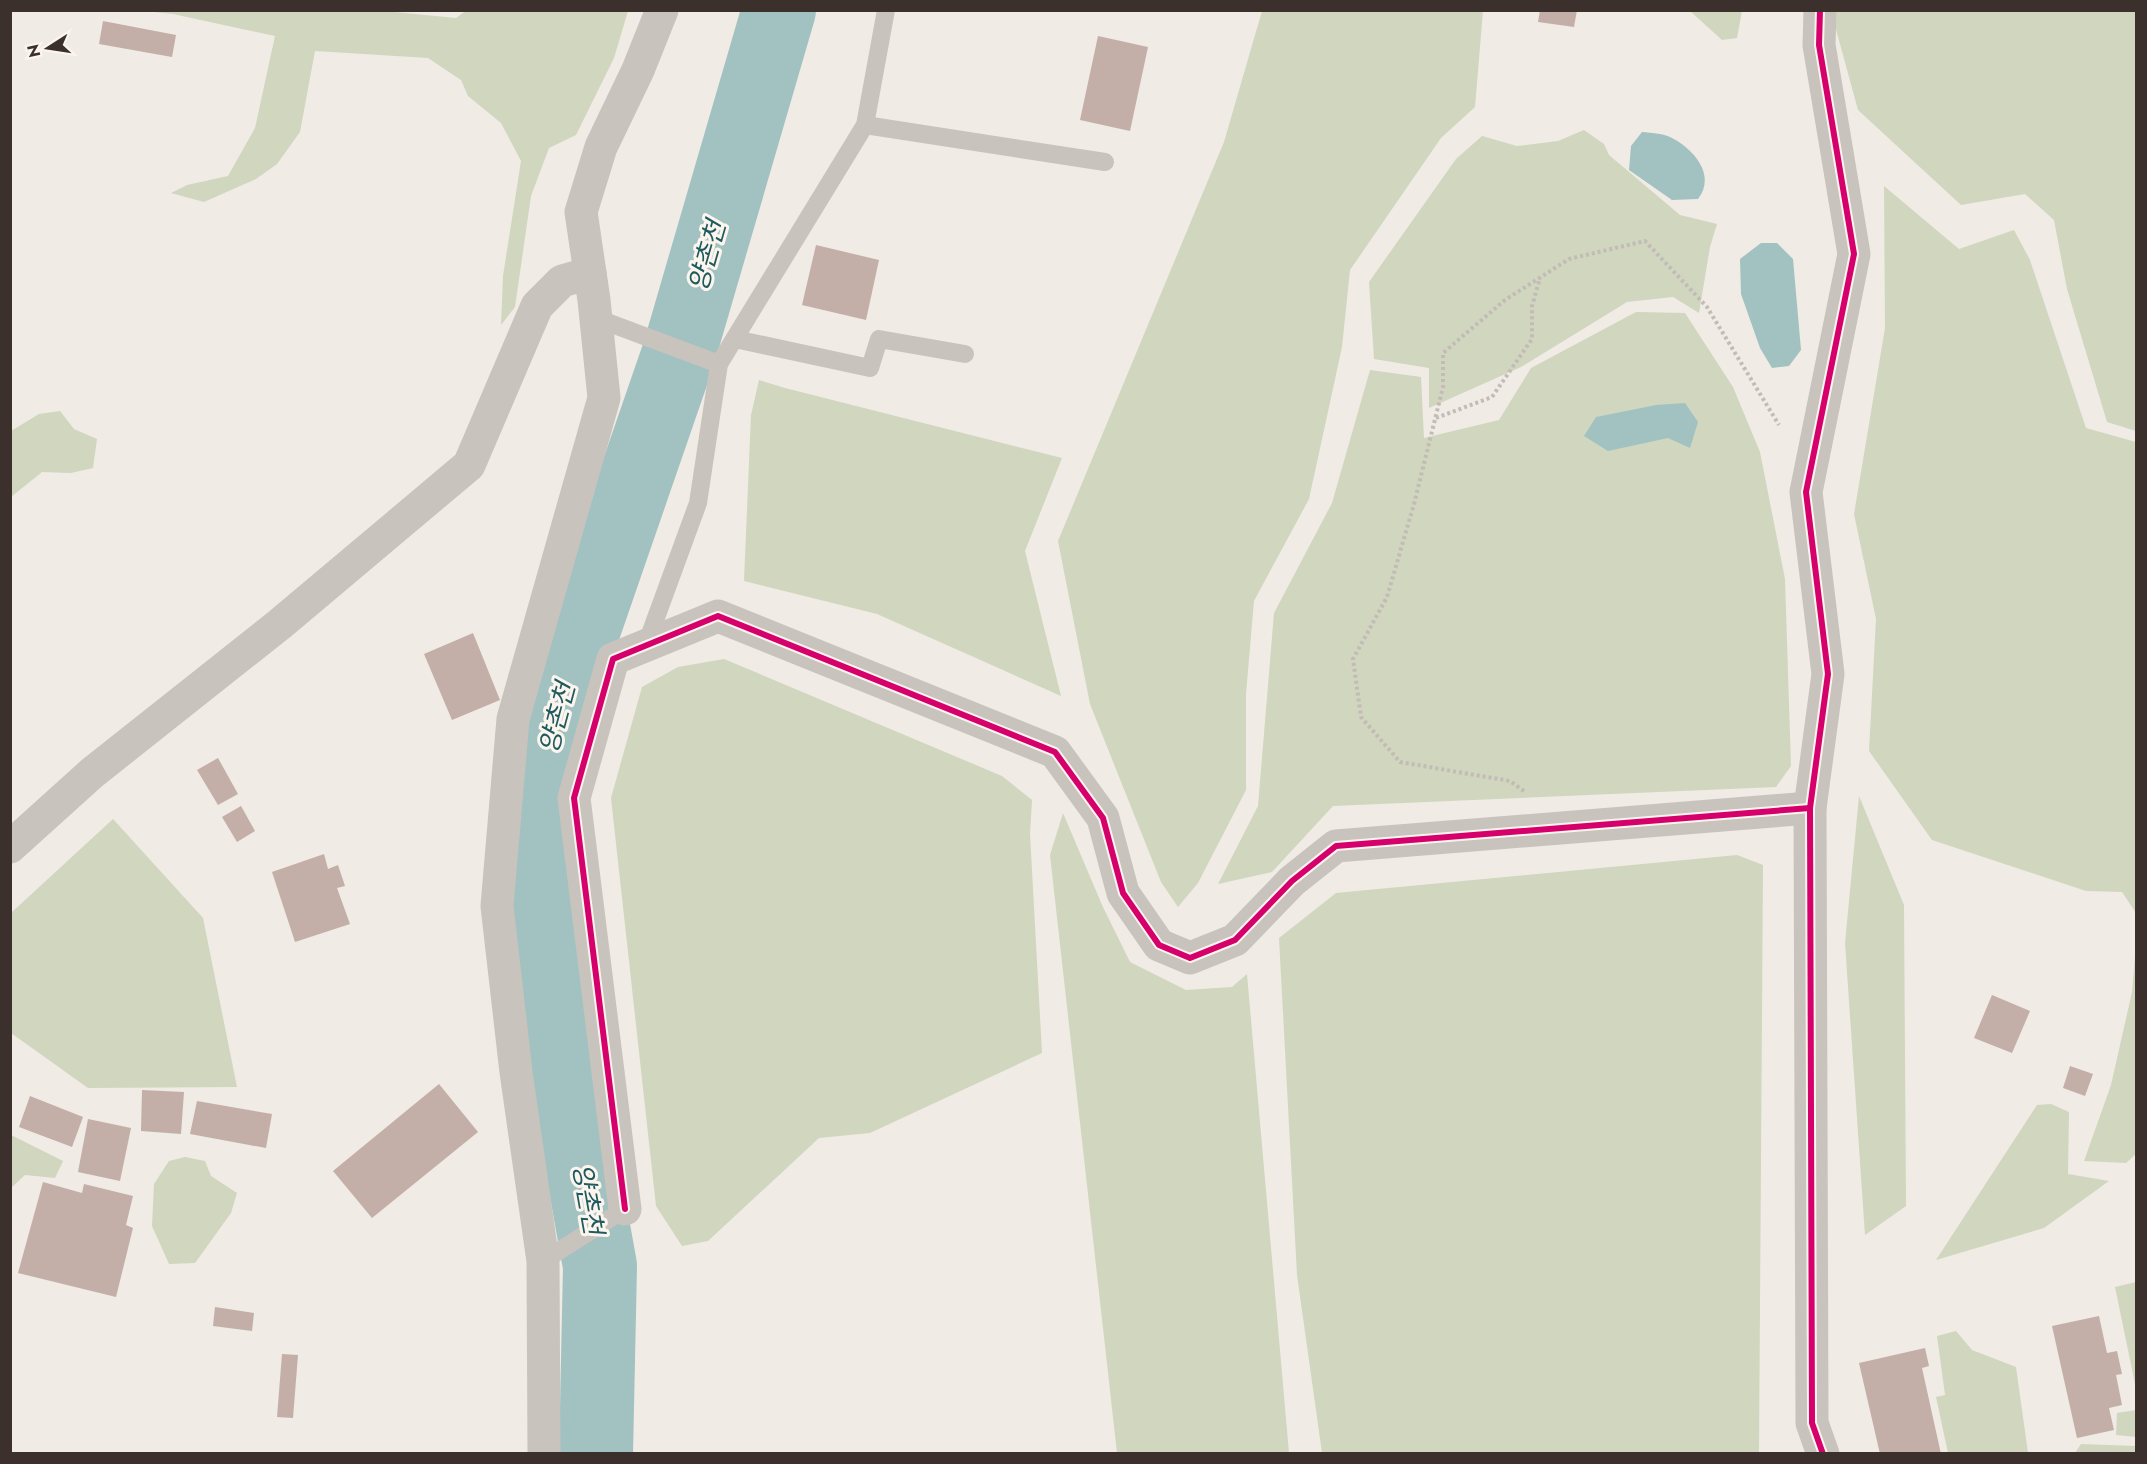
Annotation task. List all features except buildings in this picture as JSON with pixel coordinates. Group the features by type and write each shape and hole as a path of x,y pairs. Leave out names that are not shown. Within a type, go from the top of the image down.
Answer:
{"street":[{"path":"544,1454 543,1261 516,1072 497,906 513,719 604,398 597,319 581,212 601,147 638,70 662,10"},
{"path":"1820,10 1819,45 1854,254 1806,492 1828,674 1810,808 1812,1423 1823,1454"},
{"path":"10,848 92,773 280,624 470,465 537,306 562,281 590,273"},
{"path":"625,1209 574,798 613,659 718,616 1055,752 1103,818 1123,893 1159,945 1190,958 1235,940 1292,881 1336,846 1810,808"}],"lane":[{"path":"646,645 698,503 718,364 865,125 886,10"},
{"path":"865,125 1105,162"},
{"path":"597,319 718,364"},
{"path":"735,339 870,368 879,339 965,354"},
{"path":"543,1261 625,1209"}],"path":[{"path":"1571,827 1510,781 1400,762 1361,717 1353,659 1387,597 1414,504 1443,387 1443,353 1505,300 1569,259 1644,241 1707,307 1810,474"},
{"path":"1435,419 1492,397 1532,339 1532,306 1540,278"}],"green space":[{"path":"374,10 456,18 467,10 628,11 614,58 576,135 549,148 531,196 515,307 501,325 503,276 521,161 501,123 468,96 461,80 428,58 315,51 300,132 277,164 256,179 204,202 171,193 187,185 228,176 255,128 275,36 173,14 145,11"},
{"path":"1262,11 1483,11 1475,107 1441,138 1350,270 1342,347 1309,499 1254,601 1246,694 1246,790 1198,883 1178,907 1161,882 1090,704 1058,541 1224,142"},
{"path":"1690,11 1742,11 1737,38 1722,40"},
{"path":"1831,11 2136,11 2136,431 2107,422 2067,289 2054,220 2025,194 1961,205 1858,110"},
{"path":"1584,130 1604,144 1609,155 1680,215 1717,224 1710,247 1699,313 1673,297 1627,302 1521,367 1429,408 1429,368 1374,359 1369,282 1456,159 1482,136 1517,146 1558,141"},
{"path":"1884,186 1959,249 2014,230 2030,260 2086,428 2136,442 2136,913 2122,892 2086,891 1932,840 1869,751 1876,619 1854,514 1885,328"},
{"path":"1636,312 1685,313 1733,387 1760,452 1785,579 1791,766 1776,787 1333,806 1272,872 1218,884 1258,806 1274,613 1332,503 1370,370 1421,377 1424,438 1499,420 1531,368"},
{"path":"759,380 1062,458 1025,551 1061,696 877,614 744,581 751,415"},
{"path":"60,411 74,429 97,439 93,468 71,473 42,472 11,497 11,431 39,414"},
{"path":"724,659 1002,776 1032,800 1030,834 1042,1053 870,1133 819,1138 708,1241 682,1246 656,1206 611,798 642,687 678,667"},
{"path":"1859,796 1904,905 1906,1206 1865,1235 1845,943"},
{"path":"1063,813 1102,905 1130,962 1186,990 1232,987 1247,974 1289,1453 1117,1453 1050,855"},
{"path":"113,819 203,918 237,1087 88,1088 11,1033 11,913"},
{"path":"1737,855 1763,865 1759,1453 1322,1453 1297,1275 1279,938 1336,893"},
{"path":"2136,945 2136,1154 2126,1163 2084,1161 2111,1085 2132,992"},
{"path":"2051,1104 2069,1112 2068,1174 2109,1181 2044,1228 1936,1260 2037,1105"},
{"path":"11,1135 63,1161 55,1178 25,1175 11,1188"},
{"path":"185,1157 205,1161 211,1176 237,1193 231,1213 195,1263 169,1264 152,1226 154,1184 169,1161"},
{"path":"2136,1282 2136,1389 2115,1287"},
{"path":"1956,1331 1972,1350 2016,1367 2028,1453 1948,1453 1936,1397 1945,1395 1937,1336"},
{"path":"2136,1410 2136,1437 2116,1435 2117,1413"},
{"path":"2081,1444 2136,1446 2136,1453 2075,1453"}],"water":[{"path":"1642,132 1670,137 1694,155 1704,172 1705,181 1698,199 1672,200 1629,170 1631,146"},
{"path":"1761,243 1777,243 1793,259 1801,350 1789,366 1772,368 1760,348 1741,294 1740,259"},
{"path":"1685,403 1698,422 1690,448 1668,438 1608,451 1584,436 1596,417 1656,405"}],"waterway":[{"name":"양촌천","path":"596,1454 600,1266 571,1105 546,909 544,744 679,353 779,10"}],"cycle path":[{"path":"1820,10 1819,45 1854,254 1806,492 1828,674 1810,808 1812,1423 1823,1454"},
{"path":"625,1209 574,798 613,659 718,616 1055,752 1103,818 1123,893 1159,945 1190,958 1235,940 1292,881 1336,846 1810,808"}]}
